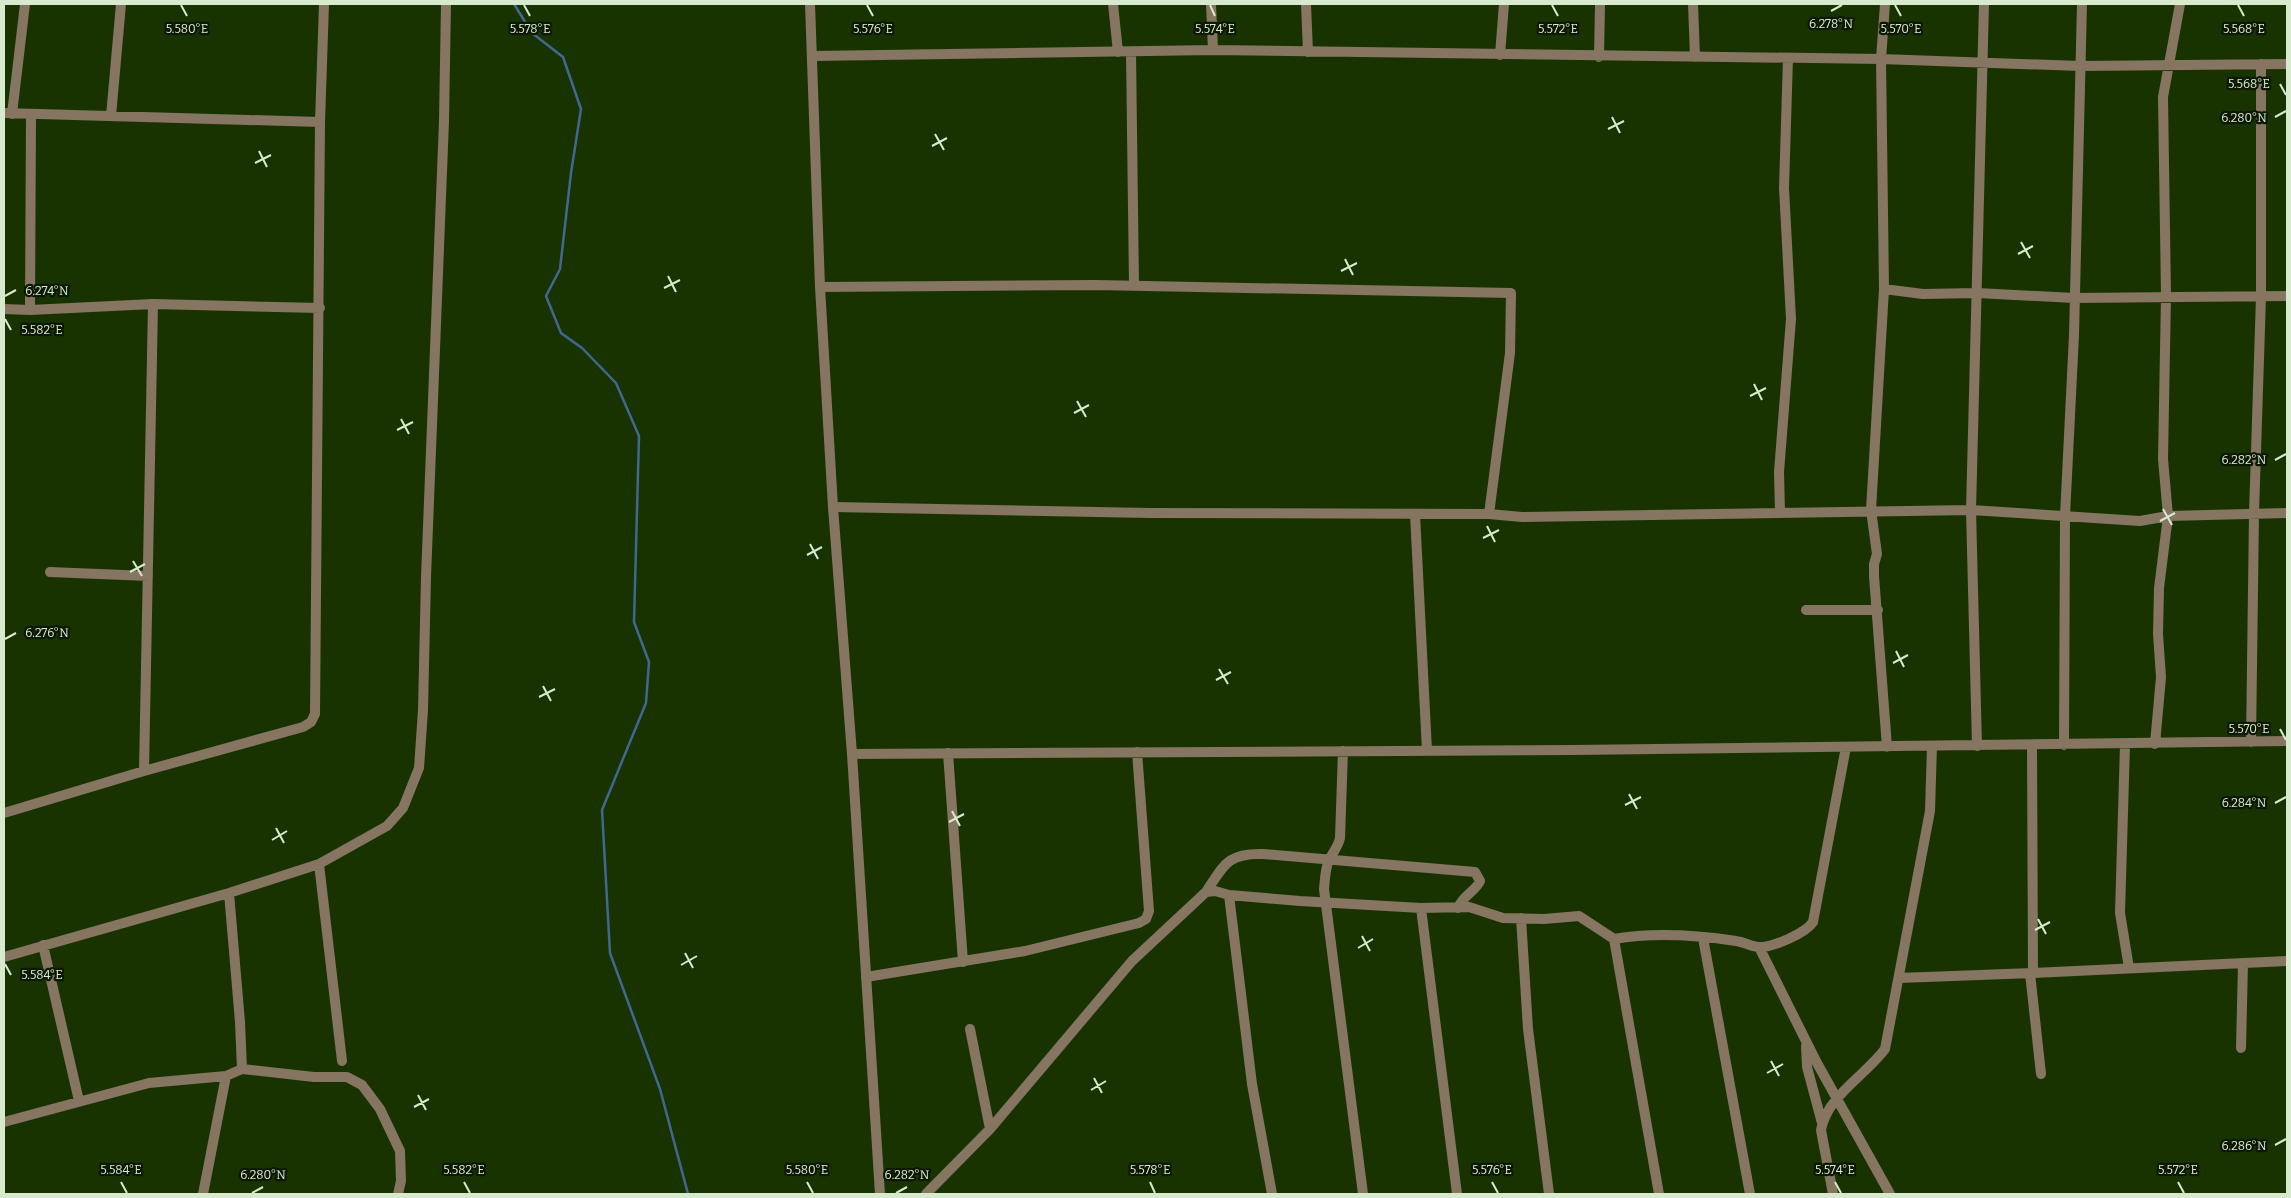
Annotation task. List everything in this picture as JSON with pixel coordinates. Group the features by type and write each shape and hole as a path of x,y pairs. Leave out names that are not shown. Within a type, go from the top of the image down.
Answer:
{"street":[{"path":"25,4 8,114 320,122"},
{"path":"111,116 121,4"},
{"path":"4,813 144,770 303,727 311,722 315,714 320,308 320,122 324,4"},
{"path":"4,956 229,893 320,864 387,826 403,808 419,768 424,710 426,577 444,122 446,4"},
{"path":"810,4 820,287 833,507 852,754 880,1194"},
{"path":"1113,4 1118,52"},
{"path":"1211,4 1214,50"},
{"path":"1306,4 1308,52"},
{"path":"1500,55 1504,4"},
{"path":"1598,57 1600,4"},
{"path":"1693,4 1694,58"},
{"path":"1885,4 1881,59 1884,289 1871,510 1877,554 1874,564 1887,747"},
{"path":"1977,746 1970,510 1984,4"},
{"path":"2064,745 2065,516 2074,334 2082,4"},
{"path":"2155,744 2161,677 2158,634 2159,588 2168,516 2163,459 2166,296 2163,97 2180,4"},
{"path":"812,56 1214,50 1598,57 1881,59 2080,66 2287,64"},
{"path":"1131,52 1134,286"},
{"path":"1780,512 1779,472 1791,319 1784,188 1788,58"},
{"path":"2252,742 2254,513 2261,297 2261,64"},
{"path":"30,310 31,114"},
{"path":"820,287 1134,286 1511,293 1510,353 1489,514"},
{"path":"1884,289 1923,294 1977,293 2074,298 2287,296"},
{"path":"4,309 30,310 153,304 320,308"},
{"path":"144,770 153,304"},
{"path":"833,507 1160,513 1489,514 1522,517 1871,510 1970,510 2140,521 2168,516 2287,513"},
{"path":"1415,514 1427,750"},
{"path":"50,572 148,576"},
{"path":"1806,610 1878,610"},
{"path":"852,754 2032,746 2287,741"},
{"path":"2125,745 2120,912 2129,968"},
{"path":"1822,1123 1837,1098 1874,1064 1885,1049 1900,978 1930,810 1932,746"},
{"path":"2032,746 2032,973 2041,1074"},
{"path":"1206,892 1215,891 1229,895 1421,908 1468,907 1503,918 1544,919 1579,916 1614,939 1657,934 1736,941 1759,947 1789,939 1809,929 1813,922 1846,747"},
{"path":"1343,751 1340,838 1338,848 1330,858 1324,889 1363,1194"},
{"path":"866,977 1025,950 1139,923 1146,919 1150,911 1137,752"},
{"path":"948,753 963,962"},
{"path":"926,1194 990,1130 1132,961 1206,892 1222,868 1232,859 1244,853 1330,858 1414,868 1475,872 1480,881 1477,887 1464,897 1458,908"},
{"path":"320,864 342,1060"},
{"path":"229,893 242,1069"},
{"path":"1229,895 1252,1084 1272,1194"},
{"path":"1421,908 1457,1194"},
{"path":"1521,918 1528,1028 1549,1194"},
{"path":"1703,938 1750,1194"},
{"path":"1614,939 1659,1194"},
{"path":"43,945 79,1101"},
{"path":"1759,947 1806,1042 1890,1194"},
{"path":"1900,978 2287,961"},
{"path":"2241,1048 2243,963"},
{"path":"970,1029 990,1130"},
{"path":"1806,1042 1806,1060 1822,1123 1821,1130 1833,1194"},
{"path":"4,1122 150,1083 226,1076 242,1069 314,1077 347,1078 362,1086 380,1109 400,1151 401,1181 398,1194"},
{"path":"203,1194 226,1076"}],"waterway":[{"path":"514,4 532,33 563,57 581,109 571,173 560,269 546,296 561,333 582,348 616,383 639,436 634,622 649,662 646,703 602,810 610,953 660,1089 688,1194"}]}
